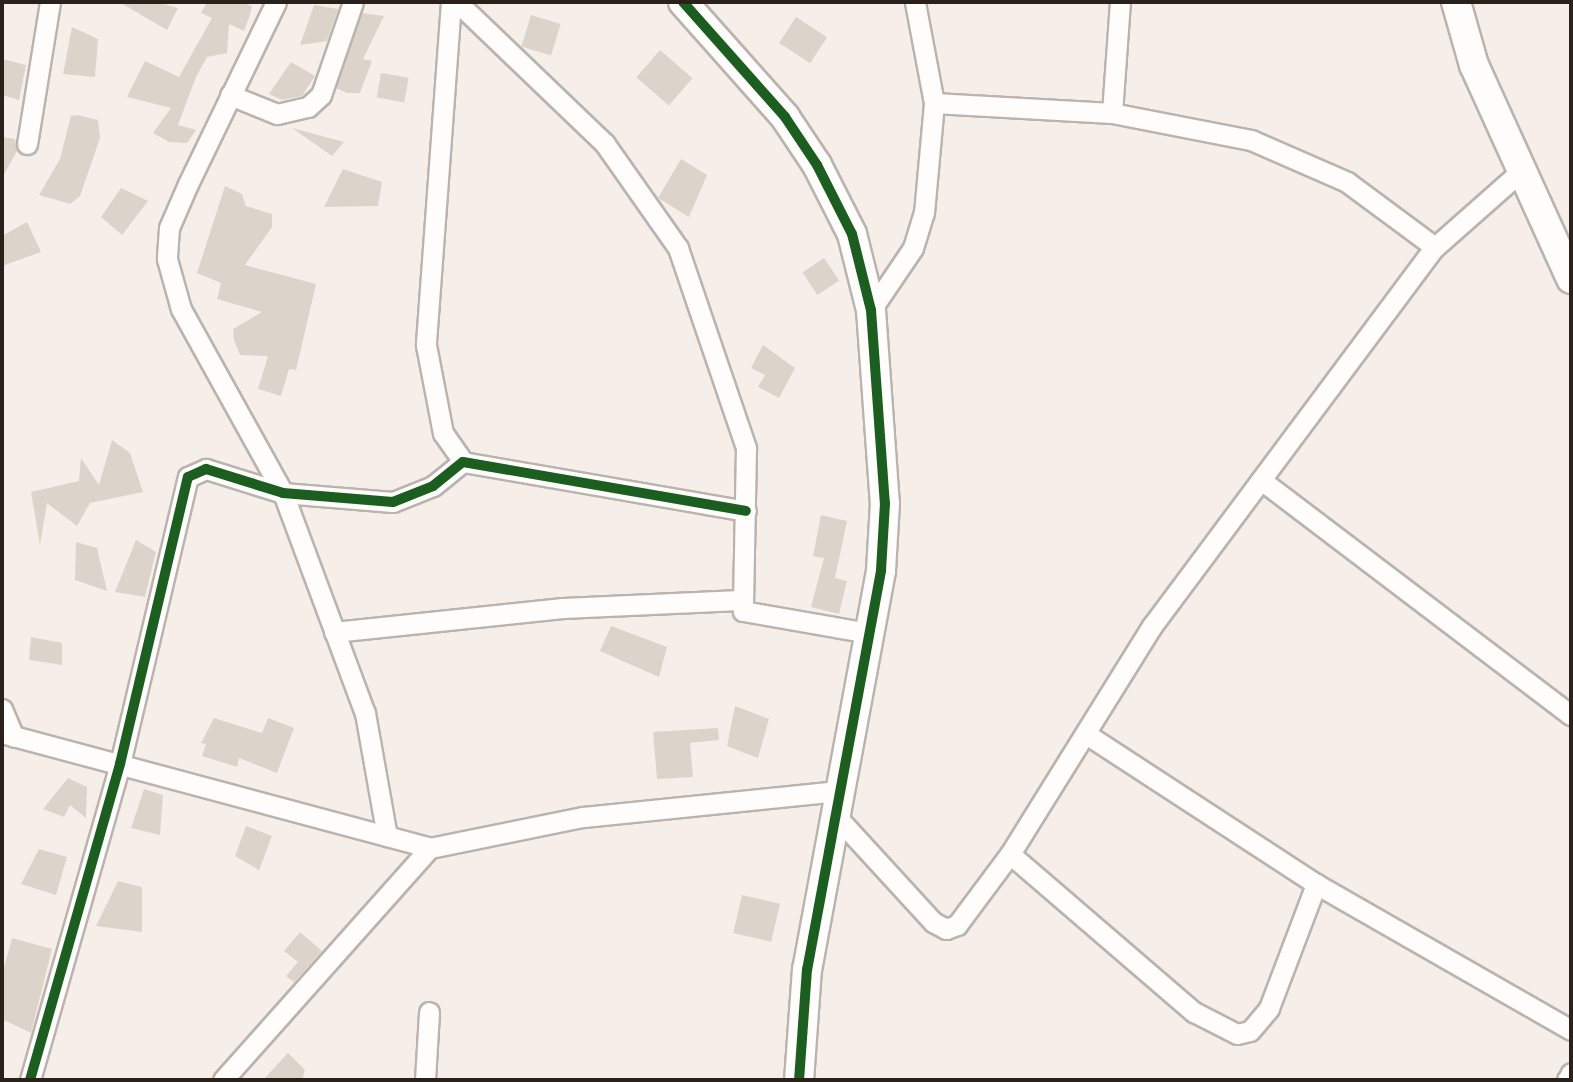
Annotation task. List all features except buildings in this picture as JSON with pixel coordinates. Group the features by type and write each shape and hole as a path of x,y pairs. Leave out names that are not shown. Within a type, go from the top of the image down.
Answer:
{"street":[{"path":"27,144 50,2"},
{"path":"230,95 276,114 308,107 321,94 354,2"},
{"path":"451,2 426,345 443,433 463,462 746,511"},
{"path":"457,2 605,144 678,248 746,449 746,511 740,600 751,617 869,633"},
{"path":"683,2 777,108 817,165 852,234 871,310 885,503 869,633 799,1018 799,1080"},
{"path":"871,310 913,248 924,213 934,103 915,2"},
{"path":"1112,113 1120,2"},
{"path":"1456,2 1474,65 1520,172 1571,279"},
{"path":"273,3 169,228 167,259 181,309 283,493 370,729 387,836"},
{"path":"934,103 1112,113 1251,140 1289,154 1347,182 1435,247"},
{"path":"837,803 946,929 961,920 1010,855 1152,626 1435,247 1520,172"},
{"path":"30,1080 120,764 188,477 206,469 283,493 393,502 433,486 463,462"},
{"path":"1261,480 1571,715"},
{"path":"334,632 563,608 740,600"},
{"path":"2,709 8,735 430,848 583,817 837,803"},
{"path":"1086,734 1316,884 1571,1030"},
{"path":"223,1080 430,848"},
{"path":"1010,855 1194,1012 1237,1034 1250,1031 1269,1009 1316,884"},
{"path":"425,1080 429,1012"},
{"path":"1567,1080 1571,1073"}],"cycle path":[{"path":"683,2 785,117 817,165 852,234 871,310 885,503 881,571 807,969 799,1080"},
{"path":"30,1080 120,764 188,477 206,469 283,493 393,502 433,486 463,462 746,511"}]}
